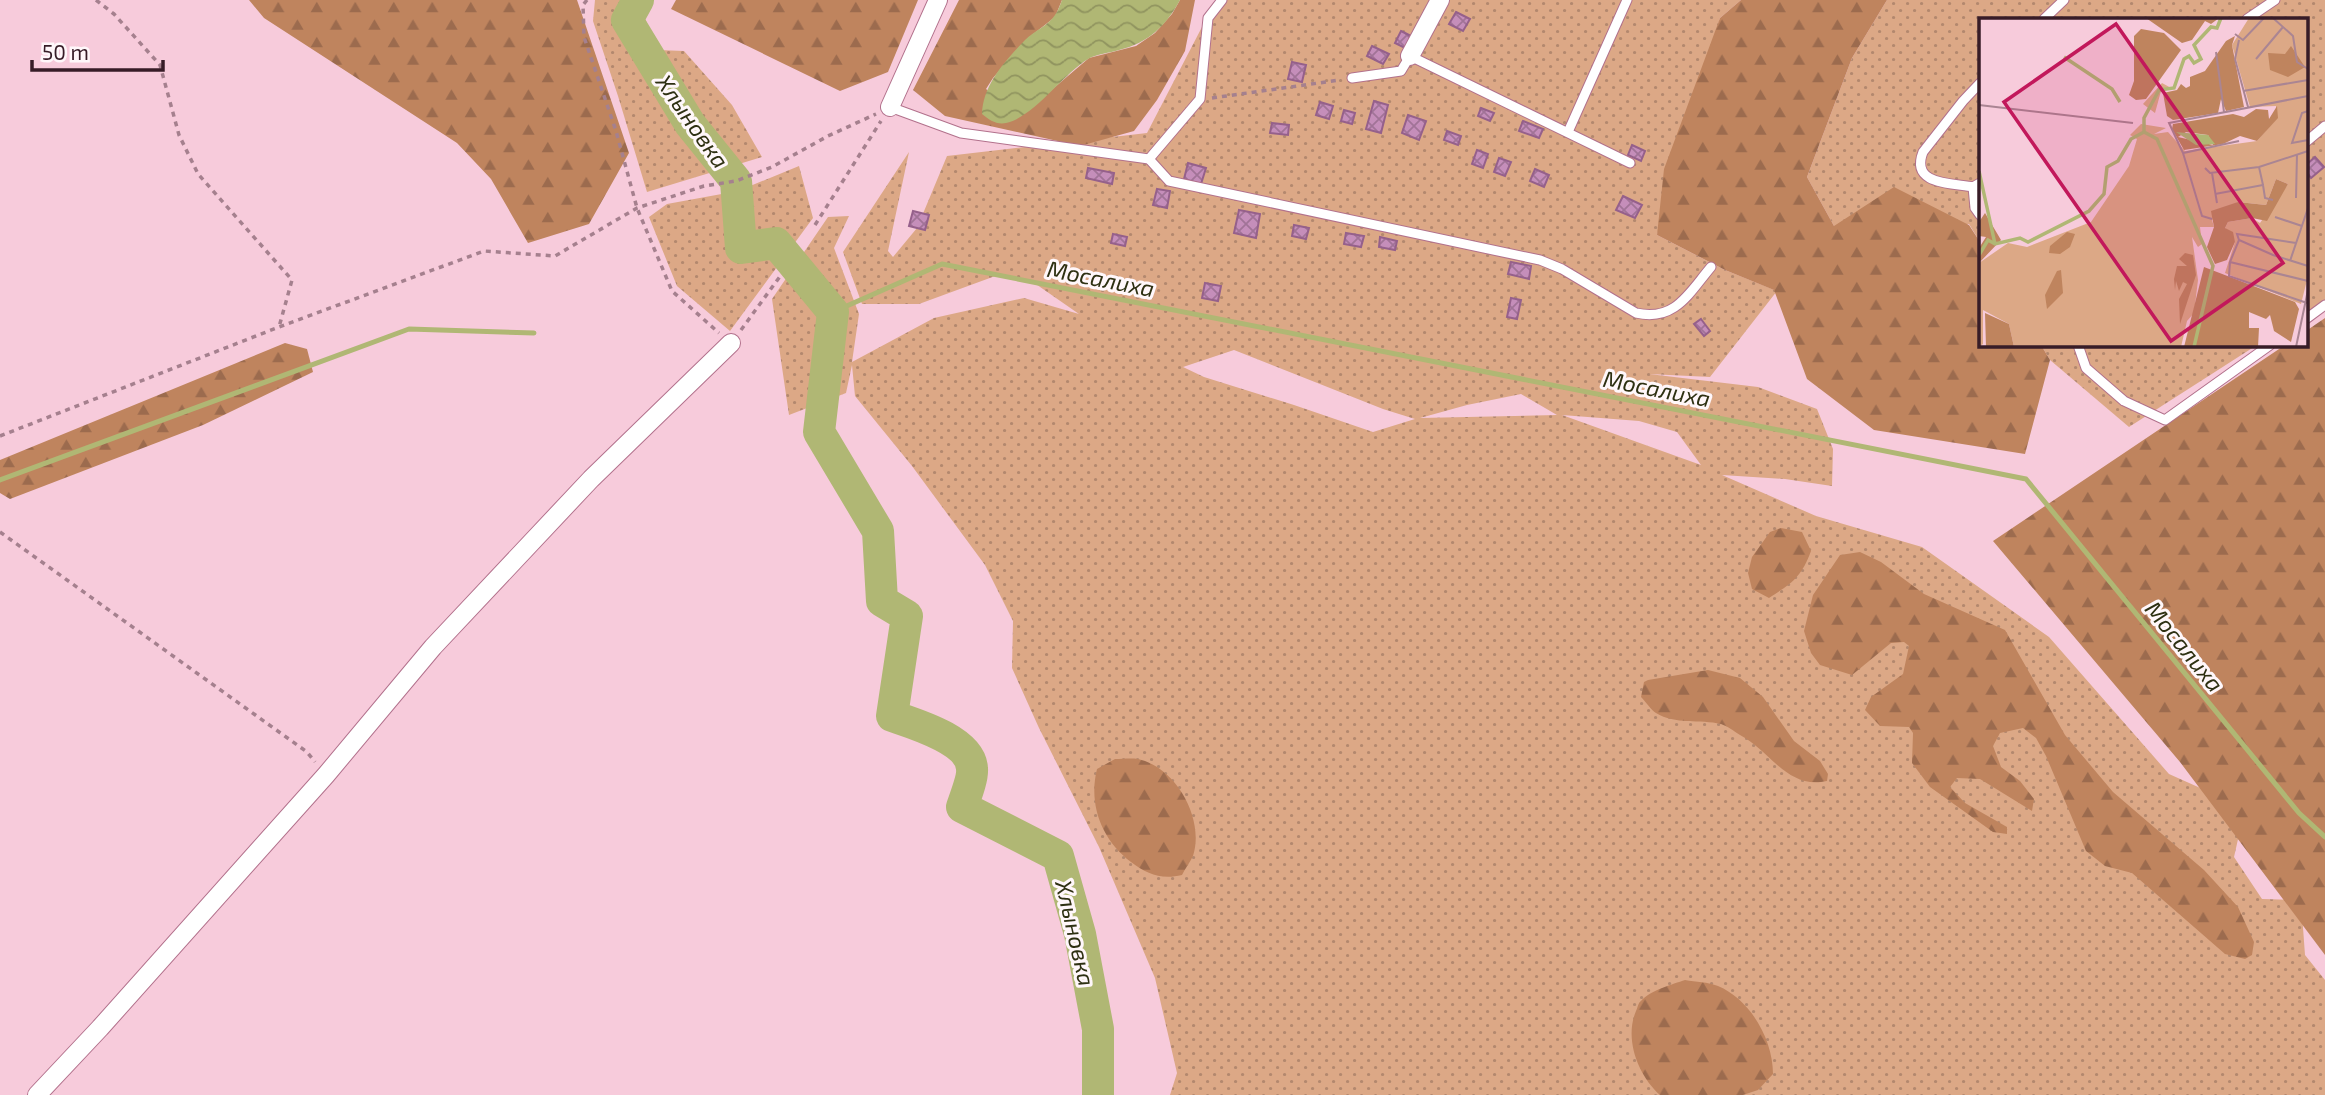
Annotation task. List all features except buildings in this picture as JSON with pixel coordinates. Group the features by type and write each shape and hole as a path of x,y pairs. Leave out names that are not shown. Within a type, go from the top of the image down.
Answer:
{"street":[{"path":"890,107 938,0"},
{"path":"1410,56 1440,0"},
{"path":"37,1095 326,775 443,637 591,479 731,343"}],"lane":[{"path":"1149,159 1200,100 1208,18 1222,0"},
{"path":"1568,132 1627,0"},
{"path":"2045,18 2064,0"},
{"path":"2248,18 2275,0"},
{"path":"1352,78 1401,71 1410,56 1630,163"},
{"path":"1979,84 1923,152 1919,161 1920,170 1933,180 1976,185 1975,208 1979,214"},
{"path":"890,107 961,133 1149,159 1169,181 1540,260 1562,269 1636,313 1649,316 1673,310 1711,268"},
{"path":"2308,140 2325,125"},
{"path":"2308,318 2325,305"},
{"path":"2078,346 2086,368 2124,401 2165,420 2269,346"}],"path":[{"path":"96,0 114,14 160,65 179,135 198,174 292,280 279,327"},
{"path":"587,0 583,5 584,37 616,131 637,208 672,291 731,343 781,275"},
{"path":"1200,100 1352,78"},
{"path":"0,436 279,327 484,251 555,256 637,208 704,186 736,181 772,167 828,136 890,107"},
{"path":"815,225 890,107"},
{"path":"0,532 307,752 326,775"}],"shaded area":[{"path":"595,0 653,0 644,16 658,50 684,51 732,105 762,157 647,192 593,21"},
{"path":"1216,0 1741,0 1720,18 1657,235 1725,270 1777,291 1710,377 1649,374 1758,387 1817,409 1833,449 1832,486 1785,479 1722,475 1816,516 1922,547 2049,637 2169,774 2216,795 2243,817 2234,857 2262,899 2301,900 2305,955 2325,980 2325,1095 1170,1095 1177,1073 1155,978 1099,847 1012,668 1013,621 985,565 912,466 855,396 852,365 846,393 789,415 772,299 828,217 849,216 834,248 859,314 852,362 934,318 1024,298 1079,314 1030,280 998,275 919,304 862,304 843,252 909,152 888,251 893,257 917,228 947,156 1147,133","holes":["1234,350 1383,409 1415,419 1373,432 1204,377 1183,367","1521,394 1557,415 1420,418","1562,415 1639,421 1677,432 1701,465"]},
{"path":"1887,0 2325,0 2325,301 2308,313 2308,18 1979,18 1979,240 1969,224 1834,226 1807,177 1852,58"},
{"path":"799,166 813,218 730,331 677,286 649,217 667,204 738,191"},
{"path":"2042,346 2255,346 2129,427 2050,360"}],"green space":[{"path":"249,0 577,0 629,153 589,224 528,243 491,179 457,143 264,18"},
{"path":"676,0 918,0 888,72 840,91 671,9"},
{"path":"959,0 1062,0 1055,17 1027,39 986,89 1021,116 1089,58 1136,46 1155,33 1180,0 1195,0 1185,51 1157,100 1134,131 1080,146 945,116 913,90"},
{"path":"1741,0 1887,0 1852,58 1807,177 1834,226 1894,187 1969,225 1979,240 1979,346 2042,346 2050,360 2025,454 1874,430 1807,379 1774,290 1725,270 1657,235 1664,169 1720,18"},
{"path":"2325,318 2325,955 2180,762 1993,541 2284,346 2308,346 2308,330"},
{"path":"285,343 307,349 313,372 203,425 10,499 0,493 0,460"},
{"path":"1781,528 1802,532 1811,551 1795,579 1769,598 1752,589 1748,573 1752,557 1770,532"},
{"path":"1860,552 1881,562 1924,594 2005,630 2065,735 2113,792 2204,870 2238,907 2254,942 2252,955 2245,959 2225,954 2132,873 2105,866 2086,851 2046,756 2036,738 2023,728 2000,733 1993,746 2001,767 2020,781 2034,799 2032,811 1980,779 1957,778 1950,787 1965,803 2007,827 2007,834 1993,832 1930,787 1912,763 1913,733 1909,727 1880,726 1865,710 1871,697 1903,674 1909,646 1904,642 1891,643 1852,675 1820,665 1811,653 1804,631 1813,595 1840,555"},
{"path":"1708,670 1740,678 1763,697 1794,741 1820,761 1828,774 1827,781 1801,780 1790,775 1751,742 1726,726 1663,717 1654,712 1641,697 1644,682 1648,680"},
{"path":"1115,759 1138,759 1152,764 1175,783 1184,797 1195,826 1196,842 1193,856 1182,875 1161,876 1143,870 1121,853 1105,832 1096,808 1095,782 1097,769"},
{"path":"1685,980 1714,985 1730,992 1741,1001 1758,1023 1769,1048 1773,1074 1758,1090 1743,1095 1660,1095 1645,1077 1635,1056 1632,1033 1639,1004 1655,991"}],"water":[{"path":"1062,0 1180,0 1169,18 1147,38 1129,47 1088,59 1017,119 1006,123 990,120 982,114 983,103 991,83 1025,40 1052,19"}],"waterway":[{"name":"Хлыновка","path":"638,0 627,20 690,124 736,181 741,248 776,243 833,312 819,432 878,531 882,601 907,616 892,716 940,735 962,750 969,759 972,773 962,807 1058,856 1080,934 1098,1029 1098,1095"},
{"name":"Мосалиха","path":"833,312 942,264 2026,479 2299,813 2325,837"},
{"path":"0,480 409,329 534,333"}]}
